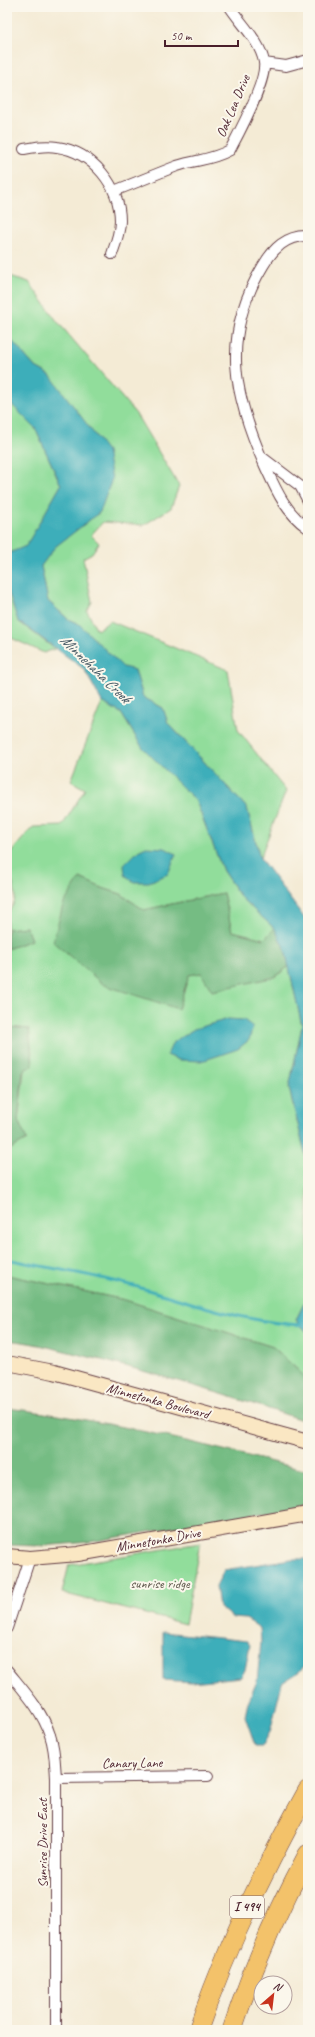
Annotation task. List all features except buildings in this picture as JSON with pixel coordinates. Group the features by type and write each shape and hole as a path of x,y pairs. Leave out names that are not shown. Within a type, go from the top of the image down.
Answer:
{"highway":[{"name":"I 494","path":"198,2030 211,1994 249,1902 275,1850 308,1790"},
{"name":"I 494","path":"232,2030 243,1996 271,1929 308,1854"}],"main road":[{"name":"Minnetonka Boulevard","path":"7,1363 54,1372 308,1442"},
{"name":"Minnetonka Drive","path":"7,1556 30,1558 78,1554 308,1514"}],"street":[{"name":"Oak Lea Drive","path":"114,191 177,166 206,160 230,150 259,89 264,63 252,38 230,7"},
{"path":"264,63 286,66 308,60"},
{"path":"24,149 41,146 58,147 75,152 90,161 102,172 114,191 118,203 120,220 118,237 112,254"},
{"path":"308,236 284,241 270,254 248,296 236,335 236,377 241,403 250,432 287,509 298,521 308,528"},
{"path":"261,457 300,486 308,502"},
{"path":"7,1628 30,1558"},
{"name":"Sunrise Drive East","path":"7,1670 34,1704 50,1734 54,1749 56,1778 56,2030"},
{"name":"Canary Lane","path":"56,1778 208,1776"}],"green space":[{"path":"7,275 29,282 57,321 136,414 179,486 171,508 144,525 103,522 91,535 99,543 92,553 83,558 92,602 87,611 97,630 110,621 228,670 238,730 286,791 260,858 247,808 168,723 163,708 143,697 135,670 123,668 79,624 68,619 48,601 41,566 54,547 100,512 50,375 34,366 7,335"},
{"path":"7,400 35,428 61,485 26,547 7,554"},
{"path":"7,588 18,621 55,649 44,653 7,636"},
{"path":"102,702 121,713 142,747 196,801 223,871 242,899 275,928 264,939 232,931 223,893 144,910 121,894 102,888 80,878 178,1009 189,975 201,973 275,977 289,966 302,1026 289,1088 308,1165 308,1295 296,1320 308,1333 308,1378 273,1347 125,1300 7,1275 7,1151 27,1140 18,1121 29,1029 7,1027 7,949 31,940 26,927 7,929 7,913 13,906 15,891 6,865 8,857 33,827 62,826 85,789 71,781"},
{"path":"80,878 102,888 121,894 144,910 223,893 232,931 264,939 275,928 285,950 289,966 275,977 212,991 201,973 189,975 178,1009 104,985 53,942 63,905"},
{"path":"26,927 31,940 7,949 7,929"},
{"path":"7,1027 29,1029 33,1065 23,1071 18,1121 27,1140 7,1151"},
{"path":"7,1275 125,1300 273,1347 308,1378 308,1422 205,1389 128,1367 43,1346 7,1340"},
{"path":"7,1408 83,1419 196,1443 308,1471 308,1495 303,1505 90,1542 41,1546 7,1545"},
{"name":"sunrise ridge","path":"200,1543 185,1624 62,1593 69,1565"}],"water":[{"name":"Minnehaha Creek","path":"7,335 34,366 50,375 107,451 112,479 100,512 55,547 41,566 48,601 68,619 79,624 123,667 135,670 143,697 163,708 168,723 247,808 260,858 308,923 308,1165 289,1088 302,1026 285,950 275,929 242,899 223,871 196,801 142,747 121,713 102,702 84,669 18,621 7,588 7,554 26,546 61,485 35,428 7,400"},
{"path":"146,847 165,848 176,854 168,874 149,882 134,882 125,875 124,865 138,851"},
{"path":"228,1019 244,1020 253,1027 249,1040 238,1049 202,1061 179,1060 167,1055 173,1042 194,1029"},
{"path":"308,1295 308,1333 296,1320"},
{"path":"291,1559 308,1559 308,1662 299,1672 282,1683 270,1732 263,1745 255,1745 245,1716 248,1702 257,1681 261,1642 260,1628 246,1619 233,1618 219,1607 216,1586 224,1570"},
{"path":"163,1632 247,1641 250,1645 245,1670 241,1677 192,1682 163,1680"}],"waterway":[{"path":"7,1259 115,1281 240,1316 285,1324 308,1325"}]}
